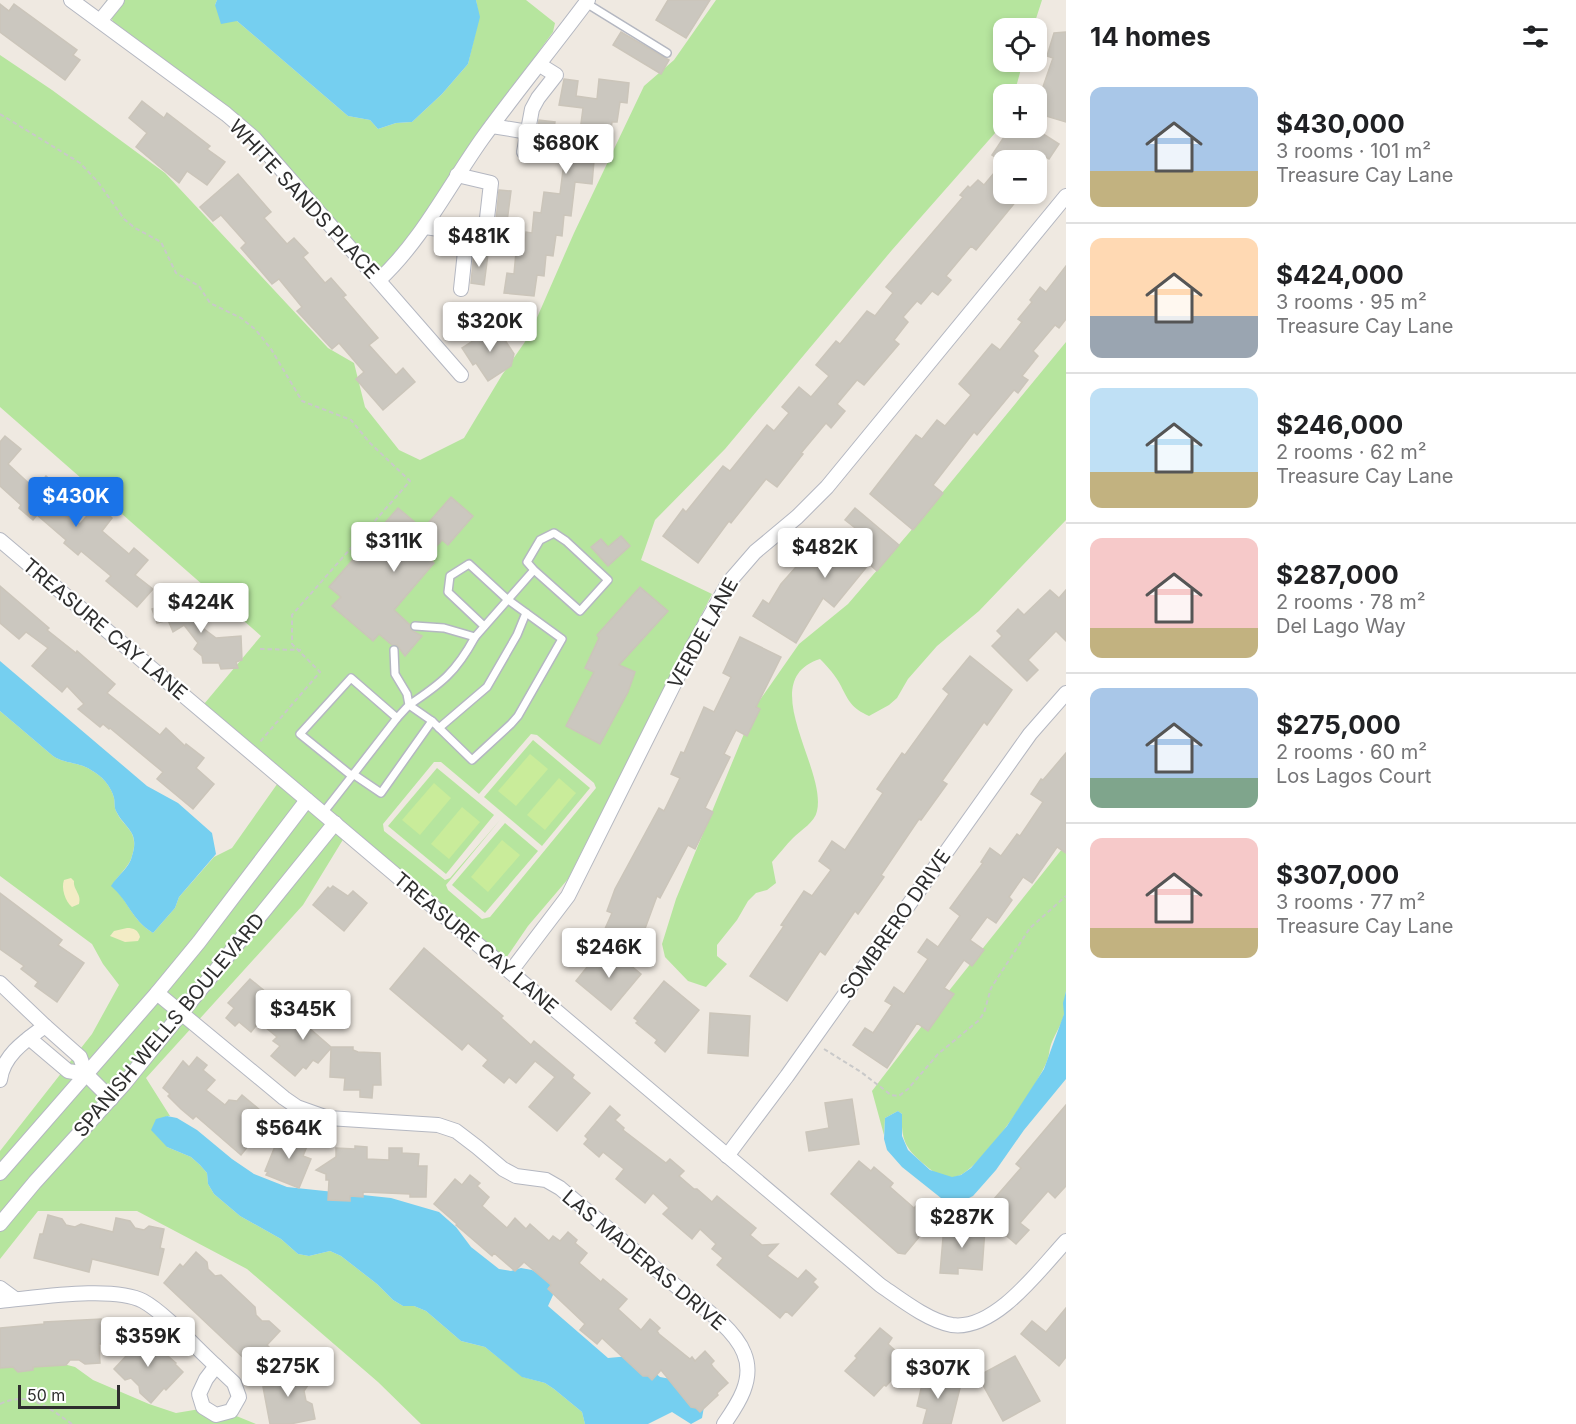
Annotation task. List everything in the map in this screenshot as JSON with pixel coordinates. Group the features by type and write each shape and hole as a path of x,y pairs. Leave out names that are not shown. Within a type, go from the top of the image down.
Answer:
{"street":[{"name":"WHITE SANDS PLACE","path":"71,0 226,114 254,138 461,375"},
{"path":"100,21 117,0"},
{"path":"379,280 414,243 492,126 587,1"},
{"path":"524,152 535,103 556,75 540,65"},
{"path":"492,126 528,132"},
{"path":"425,227 485,236 491,183 458,176"},
{"name":"VERDE LANE","path":"511,971 568,896 698,638 729,582 755,552 797,518 827,487 1066,196"},
{"path":"460,289 466,233"},
{"name":"TREASURE CAY LANE","path":"0,540 880,1285 913,1307 951,1325 985,1319 1005,1306 1066,1241"},
{"name":"SOMBRERO DRIVE","path":"727,1156 812,1042 1024,743 1066,693"},
{"name":"SPANISH WELLS BOULEVARD","path":"0,1173 199,942 307,800"},
{"name":"SPANISH WELLS BOULEVARD","path":"0,1224 111,1099 335,823"},
{"path":"0,983 80,1057 86,1074 111,1099"},
{"name":"LAS MADERAS DRIVE","path":"157,993 297,1107 328,1118 438,1125 456,1131 502,1169 516,1176 546,1180 560,1188 705,1310 738,1341 745,1354 748,1368 747,1383 741,1399 724,1424"},
{"path":"0,1080 6,1061 45,1026"},
{"path":"29,1038 68,1071 86,1074"},
{"path":"0,1288 15,1299"},
{"path":"0,1301 107,1292 131,1295 157,1311 216,1366"}],"lane":[{"path":"587,1 667,53"},
{"path":"554,533 566,541 608,580 580,611 534,570 527,562 532,550 540,540 554,533"},
{"path":"394,650 395,674 407,694 409,705 432,721 472,760 518,716 562,639 507,599 469,564 450,576 448,592 484,626"},
{"path":"324,813 397,718 409,705 447,677 464,657 475,637 534,570"},
{"path":"439,728 487,687 517,635 526,613"},
{"path":"415,626 444,628 475,637"},
{"path":"397,718 351,678 300,734 352,775 381,793 432,721"}],"path":[{"path":"0,114 80,163 98,182 124,219 135,228 161,242 176,273 199,286 210,303 240,318 256,330 271,349 302,401 351,420 370,443 410,481 292,615 292,644 301,650 320,672 251,752"},
{"path":"260,649 301,650"},
{"path":"812,1042 861,1072 891,1095 898,1096 908,1089 939,1054 978,1021 984,1013 991,988 1030,928 1066,896"},
{"path":"0,1404 19,1398 29,1399 72,1424"}],"green space":[{"path":"107,0 217,0 215,5 237,21 348,116 370,120 378,129 396,123 412,122 442,94 468,64 479,17 476,0 526,0 555,23 553,32 459,161 387,271 367,259 287,174 116,27 104,4"},
{"path":"716,0 1042,0 1036,18 993,18 993,72 1020,72 1017,84 993,84 993,135 892,250 725,449 655,520 641,560 712,594 568,879 528,926 504,961 347,833 303,905 146,1078 170,1116 166,1116 167,1147 191,1157 200,1165 207,1173 208,1184 214,1194 240,1216 281,1239 298,1254 309,1256 330,1251 341,1256 377,1284 393,1300 403,1306 414,1306 426,1311 461,1341 485,1347 523,1377 545,1383 554,1389 582,1412 585,1424 421,1424 378,1382 247,1269 137,1211 38,1211 0,1259 0,1151 92,1034 119,985 103,964 92,944 0,876 0,711 53,756 86,767 106,782 113,794 116,811 133,835 134,841 131,860 112,886 140,922 153,933 175,908 179,897 214,857 232,848 280,780 199,710 261,636 0,407 0,55 165,173 328,348 354,363 365,407 399,450 420,460 464,438 502,375 529,336 574,233 644,86 674,60","holes":["531,734 537,735 594,783 596,788 490,917 482,919 448,890 446,885 500,820 450,878 445,880 384,831 383,824 434,762 441,762 479,794"]},
{"path":"1066,342 1066,520 979,611 937,646 889,705 869,716 852,704 839,682 820,659 801,670 793,686 793,705 817,793 816,815 772,862 776,883 767,890 756,893 748,901 737,920 717,945 717,956 727,964 706,987 688,981 665,957 662,944 676,899 755,707 799,644 848,604"},
{"path":"533,740 590,788 542,846 484,797"},
{"path":"530,754 548,769 516,806 498,791"},
{"path":"437,768 494,815 446,874 388,826"},
{"path":"559,778 576,793 545,830 527,815"},
{"path":"434,783 451,798 420,835 402,820"},
{"path":"462,807 480,822 449,859 431,844"},
{"path":"505,823 538,851 485,913 452,885"},
{"path":"502,840 520,855 488,892 471,877"},
{"path":"1066,844 1066,991 1063,1018 1051,1044 1048,1059 1021,1106 980,1158 958,1176 940,1175 928,1168 909,1148 902,1131 902,1114 898,1111 885,1118 884,1135 872,1091"},
{"path":"48,1360 75,1367 93,1380 176,1413 206,1408 229,1413 256,1424 0,1424 0,1367"}],"sand":[{"path":"71,878 80,901 72,907 63,890 64,880"},
{"path":"127,928 137,931 140,937 138,941 125,942 110,936 114,931"}],"water":[{"path":"217,0 476,0 480,17 468,64 442,94 412,122 396,123 378,129 370,120 348,116 237,21 221,24 215,5"},
{"path":"0,661 147,786 178,803 212,833 216,854 179,897 175,908 153,933 140,922 111,886 131,860 134,841 116,811 111,789 91,770 53,756 0,711"},
{"path":"1066,991 1066,1079 1024,1130 996,1170 973,1196 957,1204 946,1202 902,1167 887,1150 884,1139 885,1118 898,1111 902,1114 902,1136 908,1150 930,1170 952,1177 961,1175 971,1168 1007,1126 1044,1069 1064,1014 1063,1003"},
{"path":"167,1116 177,1118 197,1130 254,1174 287,1187 391,1198 439,1212 456,1227 471,1247 499,1269 511,1271 521,1268 532,1270 542,1276 550,1283 553,1295 548,1306 608,1358 630,1356 641,1361 660,1377 682,1381 704,1407 702,1418 691,1424 672,1412 648,1424 585,1424 582,1412 554,1389 545,1383 522,1377 485,1347 461,1341 426,1311 414,1306 403,1306 393,1300 377,1284 341,1256 330,1251 309,1256 298,1254 281,1239 240,1216 214,1194 208,1184 207,1173 200,1165 191,1157 167,1147 151,1130 156,1119"}],"building":[{"path":"668,0 710,0 686,38 656,20"},
{"path":"0,4 9,11 14,4 77,50 73,55 80,60 65,80 0,32"},
{"path":"621,32 669,60 661,74 613,45"},
{"path":"1066,32 1066,122 1047,116 1047,84 1044,84 1053,58 1047,56 1054,33"},
{"path":"564,79 578,81 576,96 597,99 599,79 629,83 627,103 620,102 617,122 612,122 609,142 603,141 600,162 594,161 592,184 575,182 571,216 564,215 562,236 556,235 553,256 546,255 544,276 537,275 534,296 504,293 507,273 514,274 516,252 523,253 526,232 532,233 534,212 541,213 544,192 560,194 564,162 534,159 539,120 555,122 553,136 579,139 583,108 559,105"},
{"path":"142,101 164,118 167,113 210,146 207,149 225,162 207,185 187,171 179,183 136,147 147,133 129,118"},
{"path":"1047,136 1059,144 1049,159 1047,150 995,150 1003,138"},
{"path":"238,174 271,212 264,218 287,244 294,238 308,253 303,257 325,283 331,278 346,295 343,297 378,338 369,345 396,375 403,368 415,382 383,410 356,379 364,372 339,343 332,349 297,311 302,307 279,279 272,284 241,248 246,243 221,215 213,221 200,207"},
{"path":"993,174 993,204 1014,204 976,250 971,246 946,276 951,280 938,295 932,291 921,304 917,301 903,317 908,322 894,340 899,344 864,385 857,380 837,404 845,411 831,428 826,423 777,487 766,479 731,523 729,521 698,563 663,536 683,509 686,512 723,466 730,471 767,425 774,431 789,413 782,407 799,387 811,397 829,376 816,365 836,341 840,344 867,311 875,316 893,293 886,287 963,197 960,195 968,186 970,188 978,180 984,185"},
{"path":"499,190 511,191 507,222 496,221"},
{"path":"474,252 488,254 484,285 471,283"},
{"path":"1066,266 1066,319 1059,328 1055,325 1033,351 1038,356 1022,376 1028,380 1018,393 1014,390 977,435 974,432 933,485 943,493 913,530 870,494 916,435 922,439 937,420 945,426 971,395 959,384 992,344 1000,350 1022,322 1018,319 1032,302 1030,300 1040,287 1046,292"},
{"path":"496,326 514,354 511,366 488,381 476,363 473,365 462,348"},
{"path":"5,436 21,449 8,464 35,489 46,476 60,488 51,498 80,524 97,504 112,518 102,531 129,554 134,548 148,560 135,575 153,589 137,607 106,581 111,576 81,551 78,555 64,543 66,540 37,515 33,520 19,508 21,505 0,486 0,442"},
{"path":"451,497 473,516 448,545 442,540 427,557 434,563 394,610 410,625 411,630 422,636 405,656 397,645 392,645 379,634 373,641 332,606 341,597 329,587 398,508 423,529"},
{"path":"855,508 899,545 877,571 869,564 834,607 823,598 796,643 753,616 763,600 769,604 781,584 803,559 814,568 830,549 839,556 859,531 845,520"},
{"path":"621,536 630,546 608,566 591,547 601,539 608,547"},
{"path":"0,586 49,628 47,630 76,653 77,651 115,684 107,693 160,735 166,728 185,746 186,744 204,758 196,768 214,784 193,809 157,779 163,772 110,728 103,724 100,727 78,709 84,704 67,686 62,692 32,666 48,648 26,632 19,639 0,623"},
{"path":"640,587 668,611 619,665 635,672 628,692 600,744 566,726 594,672 585,668 599,638 597,635"},
{"path":"1050,590 1059,598 1066,590 1066,641 1056,631 1028,660 1038,670 1027,681 992,646 1002,636 997,631 1018,609 1024,615"},
{"path":"189,598 199,603 203,612 196,623 216,638 241,636 242,660 236,662 238,668 221,669 219,663 203,663 202,656 194,649 198,643 184,625 173,632 168,620 157,623 152,609"},
{"path":"740,637 781,657 756,707 760,709 747,736 736,730 724,754 730,757 705,808 713,812 695,849 688,845 660,898 657,896 639,945 604,931 612,913 607,911 615,889 659,808 664,811 680,778 671,774 681,752 684,753 704,707 714,712 731,677 723,673"},
{"path":"970,656 1012,690 987,725 984,722 942,781 947,784 921,820 919,819 881,875 884,877 858,914 855,911 825,955 820,951 787,1001 750,976 784,926 781,925 804,891 812,896 831,870 819,861 832,841 845,850 883,793 877,789 902,753 905,755 949,694 943,689"},
{"path":"1066,753 1066,853 1057,847 1032,883 1023,877 1009,897 1012,900 996,923 987,917 970,940 984,950 972,966 964,960 944,988 954,994 928,1031 917,1023 887,1068 853,1045 865,1028 873,1033 892,1005 885,1001 894,987 904,994 928,959 918,952 927,939 938,947 960,916 950,908 983,863 981,862 990,848 1001,856 1017,834 1020,836 1043,802 1031,794 1041,779 1043,780"},
{"path":"333,886 348,896 353,891 367,903 344,931 313,905 328,887 330,889"},
{"path":"0,893 62,940 58,945 84,963 57,1002 35,986 38,982 21,969 24,966 0,949"},
{"path":"424,948 503,1016 501,1018 531,1045 534,1041 574,1075 572,1078 590,1093 557,1131 529,1107 555,1077 535,1061 516,1083 509,1077 504,1083 483,1066 488,1060 468,1043 462,1050 390,989"},
{"path":"612,950 641,974 611,1010 576,981 591,962 597,967"},
{"path":"250,979 272,997 274,994 286,1005 285,1007 331,1047 353,1047 353,1050 358,1052 380,1053 381,1085 373,1085 372,1098 360,1097 360,1090 344,1090 345,1078 330,1077 331,1048 318,1063 313,1060 306,1069 303,1067 295,1076 271,1056 280,1046 273,1041 277,1037 259,1022 251,1032 239,1022 235,1026 226,1018 234,1008 228,1003"},
{"path":"664,981 699,1010 665,1052 655,1043 657,1040 636,1023 638,1021 634,1018"},
{"path":"710,1013 750,1016 748,1056 708,1053"},
{"path":"197,1057 207,1065 203,1070 215,1080 206,1090 225,1105 229,1100 237,1101 242,1095 266,1115 261,1121 262,1129 241,1155 196,1116 193,1119 181,1109 163,1088 183,1061 189,1067"},
{"path":"852,1099 859,1144 809,1151 806,1132 829,1128 825,1103"},
{"path":"1066,1105 1066,1186 1055,1198 1048,1191 1020,1223 1029,1230 1016,1244 981,1214 1021,1168 1016,1164"},
{"path":"610,1106 620,1115 615,1120 624,1128 623,1130 666,1163 670,1159 684,1171 679,1176 694,1189 712,1202 717,1196 756,1228 750,1235 762,1245 778,1244 767,1256 798,1279 806,1270 816,1279 813,1282 818,1287 792,1316 786,1311 780,1318 717,1265 723,1258 712,1249 716,1244 700,1229 692,1239 663,1214 669,1208 653,1193 645,1203 616,1179 624,1169 603,1152 599,1157 584,1144 588,1139 585,1136"},
{"path":"282,1129 294,1133 292,1137 308,1144 303,1156 311,1159 299,1188 266,1175 268,1172 265,1171"},
{"path":"355,1146 367,1147 367,1159 389,1160 389,1148 402,1148 402,1153 419,1154 418,1166 427,1166 426,1197 363,1192 363,1197 350,1196 350,1201 328,1200 329,1180 326,1180 326,1174 316,1170 336,1157 336,1148 355,1149"},
{"path":"859,1161 871,1171 874,1167 893,1183 890,1187 914,1208 922,1200 938,1214 905,1254 898,1253 831,1194"},
{"path":"470,1175 480,1183 477,1186 489,1197 482,1206 507,1228 515,1218 526,1229 530,1224 549,1241 553,1236 560,1241 568,1232 577,1240 575,1243 587,1253 579,1263 601,1282 603,1279 627,1299 618,1309 641,1330 650,1319 660,1328 657,1331 659,1334 690,1359 692,1357 695,1361 705,1351 714,1361 711,1364 713,1367 728,1383 717,1393 718,1395 700,1412 691,1407 661,1370 652,1380 648,1376 643,1376 602,1338 597,1344 580,1330 585,1324 548,1289 551,1285 524,1262 515,1271 494,1253 492,1256 456,1225 434,1204 455,1179 462,1185"},
{"path":"48,1215 62,1219 66,1225 75,1227 81,1224 113,1232 116,1218 130,1221 135,1228 144,1230 149,1226 164,1229 160,1248 164,1249 158,1275 92,1259 89,1272 34,1258"},
{"path":"944,1226 985,1229 982,1270 958,1268 958,1274 940,1273"},
{"path":"196,1252 207,1262 208,1269 215,1276 221,1275 255,1307 256,1315 262,1321 269,1321 280,1331 267,1345 270,1348 252,1366 164,1283 180,1264 183,1267"},
{"path":"1066,1308 1066,1357 1059,1366 1021,1334 1032,1321 1046,1332"},
{"path":"101,1319 100,1363 85,1364 79,1360 70,1360 66,1365 33,1367 33,1370 18,1372 13,1367 0,1368 0,1328 44,1324 44,1322"},
{"path":"880,1328 892,1338 888,1344 906,1360 906,1364 874,1396 845,1371"},
{"path":"141,1333 176,1363 183,1372 151,1403 140,1393 139,1386 131,1378 125,1380 114,1369 127,1355 124,1352"},
{"path":"1015,1356 1040,1401 1003,1421 978,1376"},
{"path":"305,1370 308,1385 304,1391 306,1401 312,1404 315,1419 290,1424 270,1424 263,1387 273,1386 262,1375"},
{"path":"925,1372 938,1375 937,1380 960,1388 951,1424 923,1424 927,1409 917,1406"}]}
